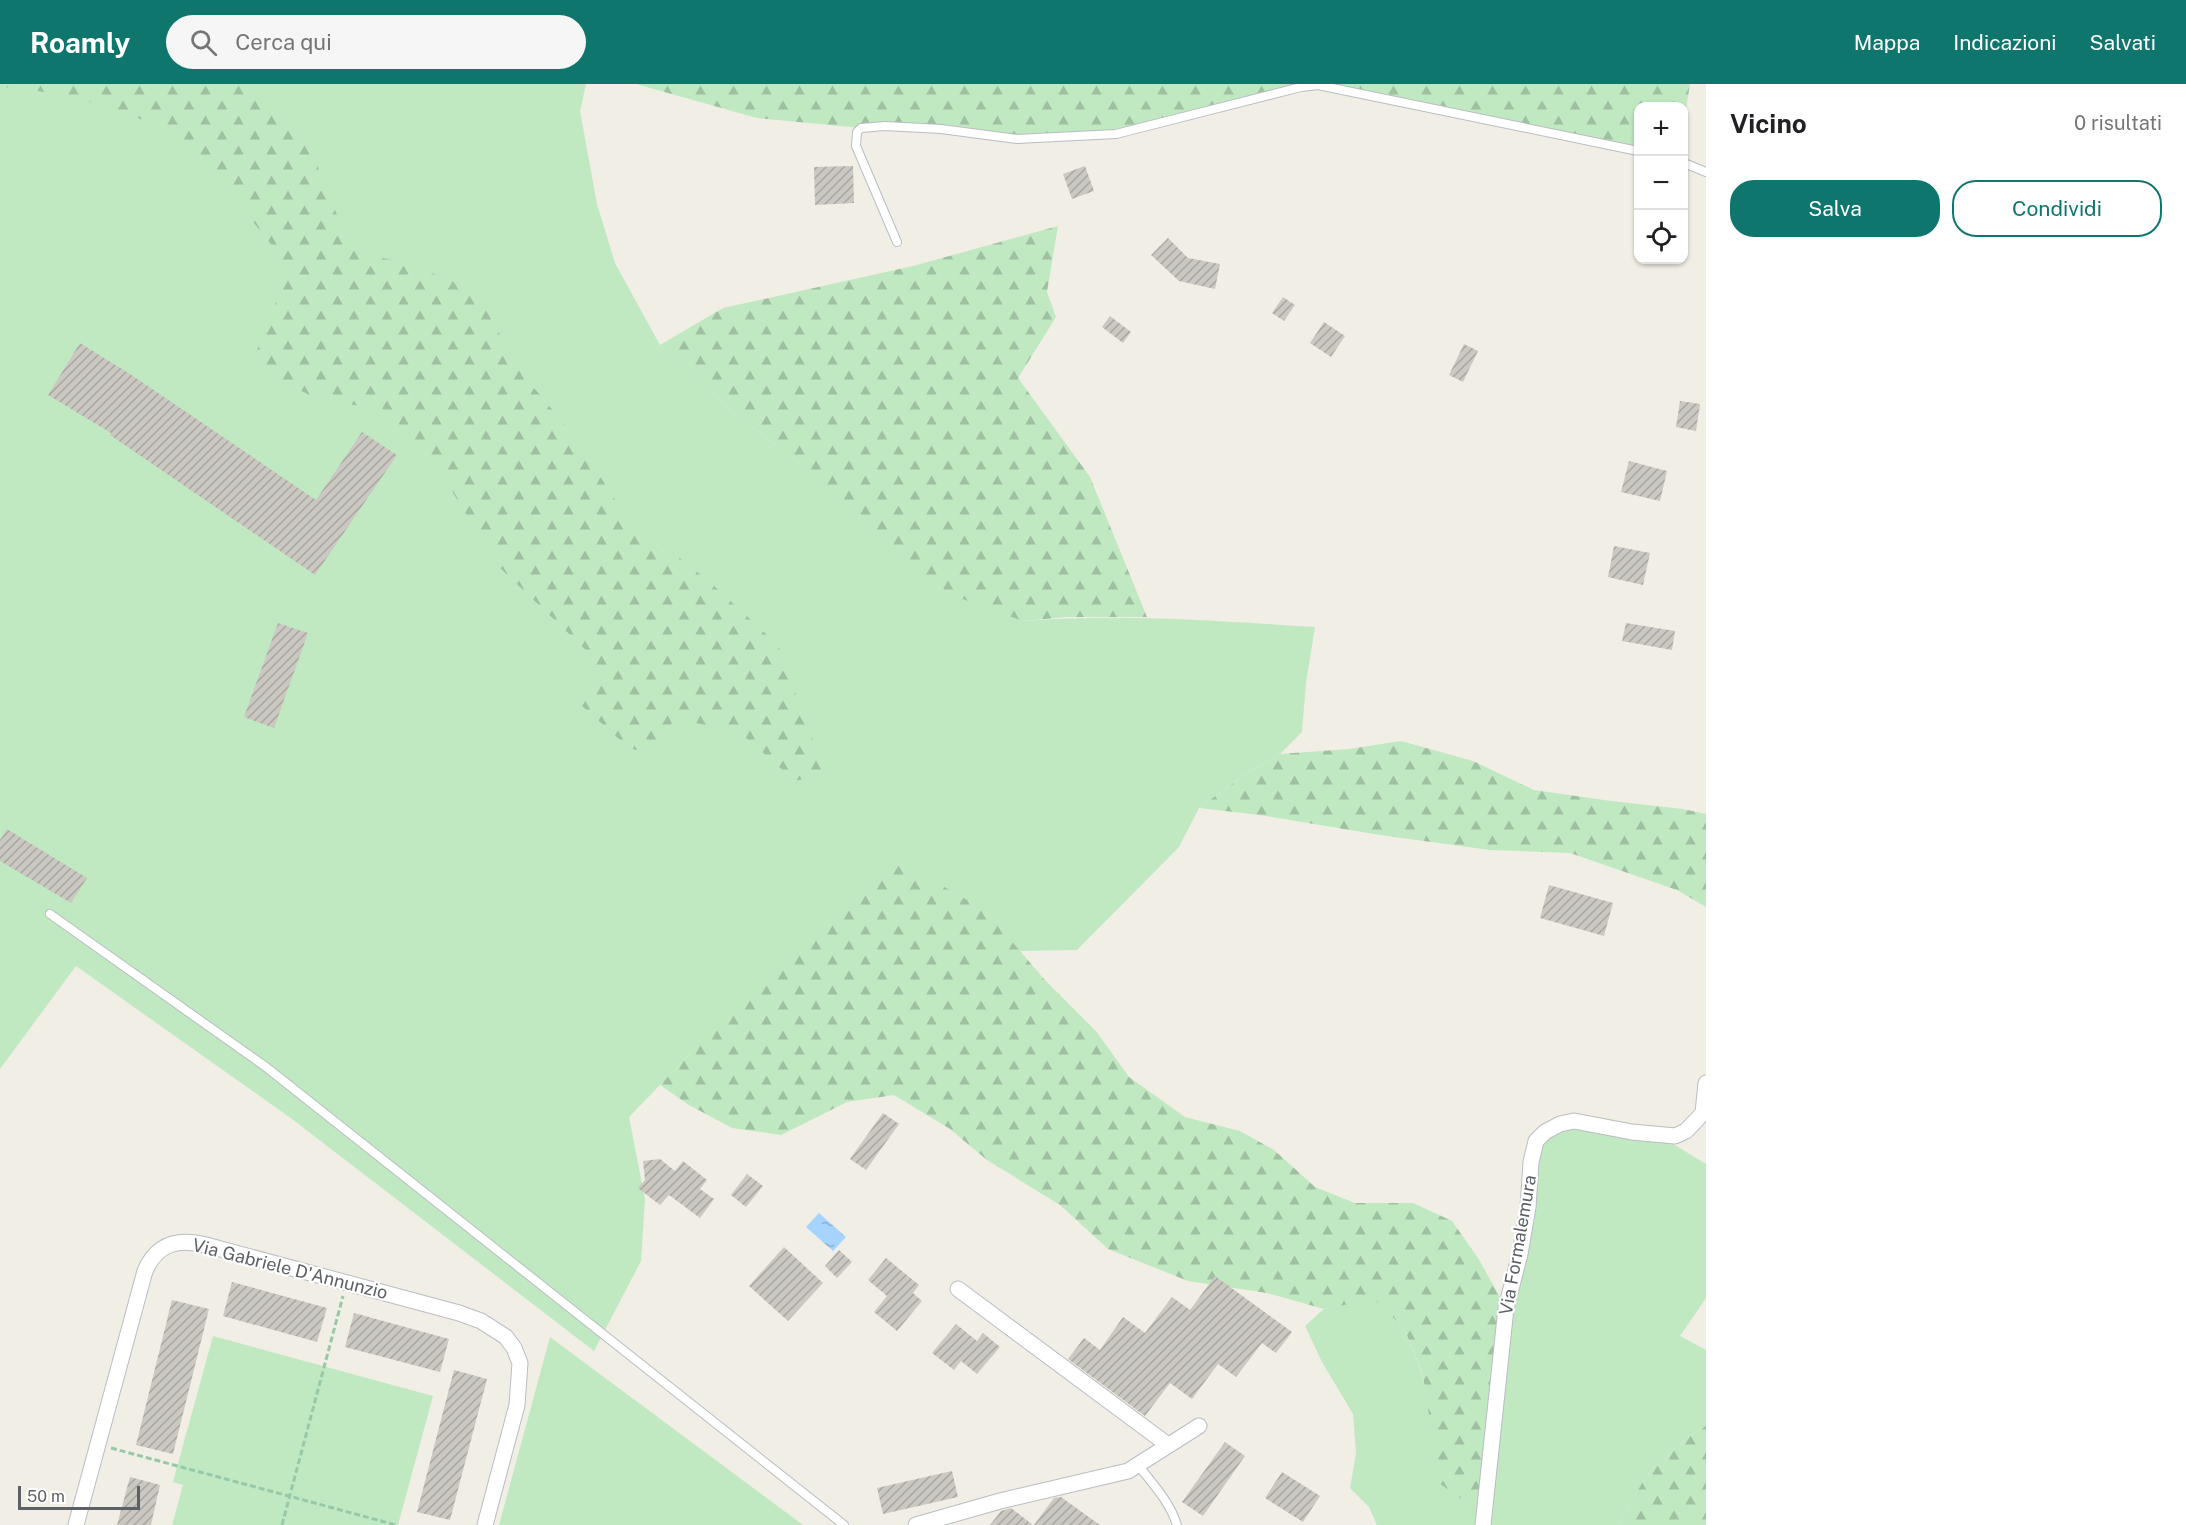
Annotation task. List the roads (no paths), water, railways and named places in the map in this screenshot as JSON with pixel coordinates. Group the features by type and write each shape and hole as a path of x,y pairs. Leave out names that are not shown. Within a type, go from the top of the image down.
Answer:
{"street":[{"name":"Via Formalemura","path":"1483,1525 1506,1308 1520,1254 1528,1208 1532,1155 1536,1141 1545,1132 1560,1124 1574,1121 1632,1132 1675,1136 1686,1131 1703,1113 1706,1083"},
{"name":"Via Gabriele D'Annunzio","path":"76,1525 143,1278 151,1260 163,1247 176,1242 193,1242 475,1319 502,1333 514,1348 521,1368 518,1397 485,1525"},
{"path":"958,1289 1168,1445"},
{"path":"916,1525 1000,1501 1128,1471 1198,1426"}],"lane":[{"path":"897,242 856,146 857,132 861,128 885,126 940,129 1017,139 1116,134 1301,87 1318,86 1634,150"},
{"path":"1688,165 1706,172"},
{"path":"50,914 266,1067 841,1524"},
{"path":"1138,1465 1160,1493 1174,1515 1177,1525"}],"water":[{"path":"819,1213 846,1237 833,1251 806,1227"}]}
